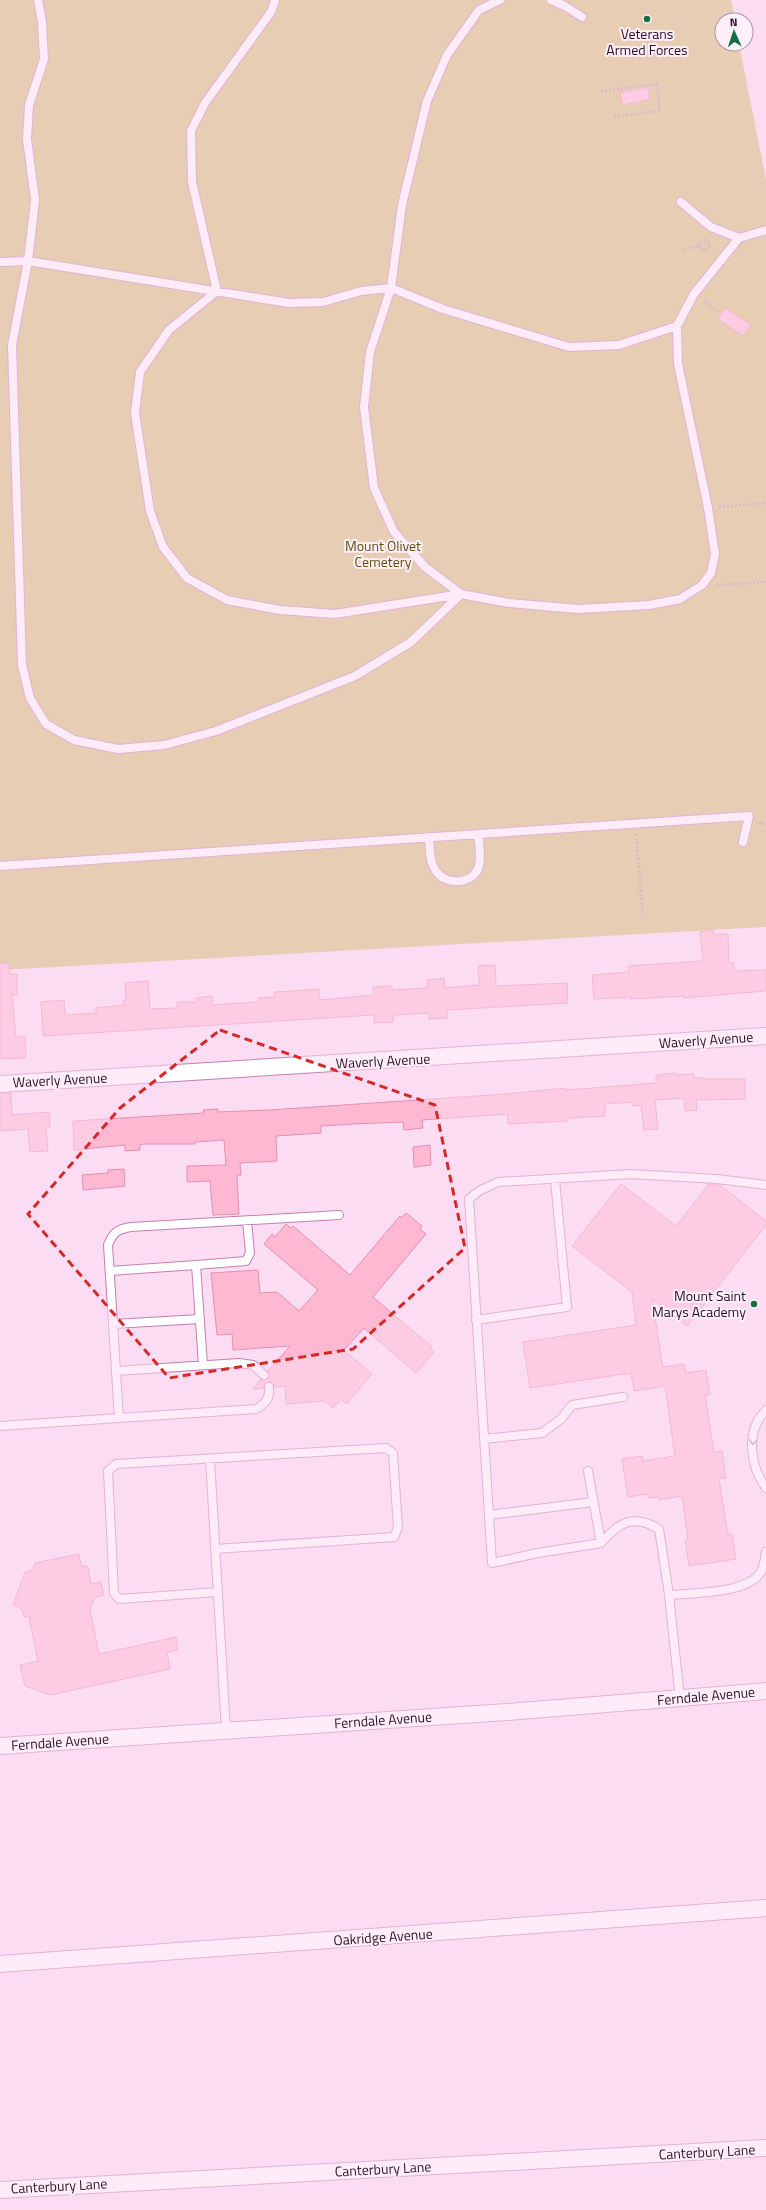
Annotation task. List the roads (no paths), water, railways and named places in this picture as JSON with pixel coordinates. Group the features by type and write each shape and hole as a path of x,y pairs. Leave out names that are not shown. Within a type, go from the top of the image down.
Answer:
{"street":[{"name":"Waverly Avenue","path":"0,1084 766,1036"},
{"name":"Ferndale Avenue","path":"0,1746 680,1699 766,1691"},
{"name":"Oakridge Avenue","path":"0,1964 766,1908"},
{"name":"Canterbury Lane","path":"0,2190 766,2148"}],"lane":[{"path":"38,0 42,22 44,59 29,105 27,139 35,200 28,261 12,345 22,666 30,698 46,724 74,740 118,749 164,745 216,731 355,676 411,642 461,594"},
{"path":"217,292 192,182 191,131 205,102 271,12 275,0"},
{"path":"461,594 425,567 394,532 374,488 364,407 370,352 391,288 402,205 427,101 447,54 479,10 481,0"},
{"path":"479,10 500,0"},
{"path":"551,0 565,6 582,18"},
{"path":"681,202 711,227 739,238"},
{"path":"217,292 169,330 140,372 135,413 150,511 163,547 187,578 227,600 280,610 335,614 461,594 509,603 578,609 649,606 680,599 702,586 711,573 715,554 708,508 678,364 677,326 694,294 739,238 766,230"},
{"path":"0,262 28,261 289,303 323,302 361,291 391,288 443,309 569,347 619,344 677,326"},
{"path":"0,866 749,816 744,842"},
{"path":"429,837 432,862 436,872 446,880 458,881 470,878 478,869 480,858 478,834"},
{"path":"680,1699 669,1595 659,1529 649,1523 628,1522 614,1527 601,1543 538,1553 492,1563 469,1199 479,1191 498,1182 555,1180 632,1174 718,1179 766,1185"},
{"path":"476,1320 567,1306 555,1180"},
{"path":"119,1418 108,1245 112,1235 119,1229 131,1227 339,1215"},
{"path":"110,1271 246,1261 250,1253 247,1221"},
{"path":"196,1265 203,1365"},
{"path":"113,1324 200,1319"},
{"path":"116,1370 239,1363 253,1366 264,1375"},
{"path":"0,1426 256,1409 266,1403 270,1395 269,1387"},
{"path":"484,1439 542,1433 562,1419 572,1405 623,1397"},
{"path":"766,1410 753,1433 752,1455 758,1476 766,1488"},
{"path":"215,1549 394,1537 398,1528 393,1453 386,1448 116,1464 108,1471 114,1593 119,1599 218,1592"},
{"path":"210,1459 226,1731"},
{"path":"588,1471 601,1543"},
{"path":"489,1515 594,1502"},
{"path":"669,1595 725,1589 749,1584 762,1571 766,1552"}],"place":[{"name":"Veterans Armed Forces","path":"647,19"},
{"name":"Mount Saint Marys Academy","path":"754,1304"}],"park label":[{"name":"Mount Olivet Cemetery","path":"383,554"}]}
